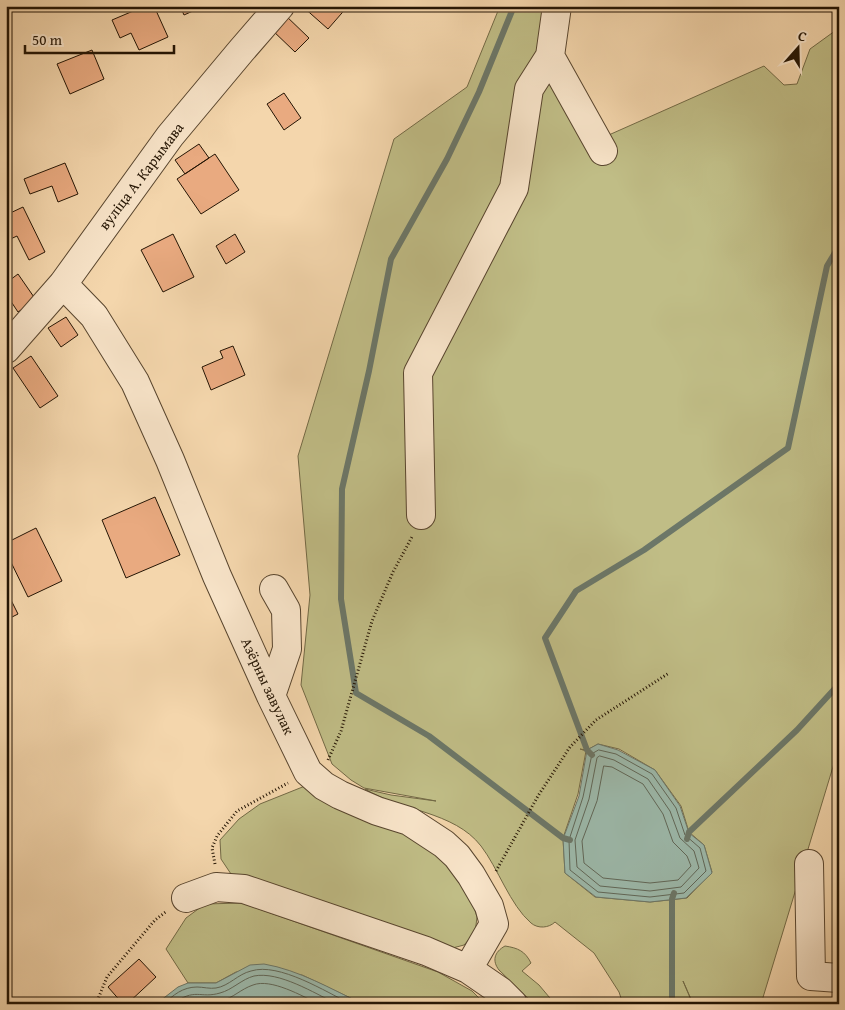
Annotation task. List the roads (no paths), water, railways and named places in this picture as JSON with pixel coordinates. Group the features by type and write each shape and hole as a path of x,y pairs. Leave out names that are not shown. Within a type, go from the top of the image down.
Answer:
{"street":[{"name":"вуліца А. Карымава","path":"6,349 63,284 170,136 280,6"},
{"path":"421,515 418,373 514,188 529,89 550,56 557,6"},
{"path":"550,56 603,151"},
{"name":"Азёрны завулак","path":"63,284 94,316 134,382 170,460 217,576 271,696 314,777 359,804 409,820 432,835 457,856 481,891 489,906 494,924 468,969"},
{"path":"271,696 287,649 286,610 274,589"},
{"path":"809,864 811,976 839,978"},
{"path":"186,898 216,887 244,889 426,951 468,969 500,991 513,1004"}],"water":[{"path":"598,744 618,750 655,770 680,806 689,833 704,845 712,873 686,898 650,902 596,897 565,873 563,839 579,796 587,750"},
{"path":"264,964 302,975 363,1004 156,1004 178,987 188,983 216,983 250,965"}],"waterway":[{"path":"514,6 479,92 447,159 391,259 369,371 342,489 341,599 356,693 429,736 563,838 570,840"},
{"path":"592,755 587,750 545,638 576,591 644,550 788,448 827,266 839,246"},
{"path":"687,839 689,832 797,730 839,684"},
{"path":"672,1004 672,899 674,893"}]}
